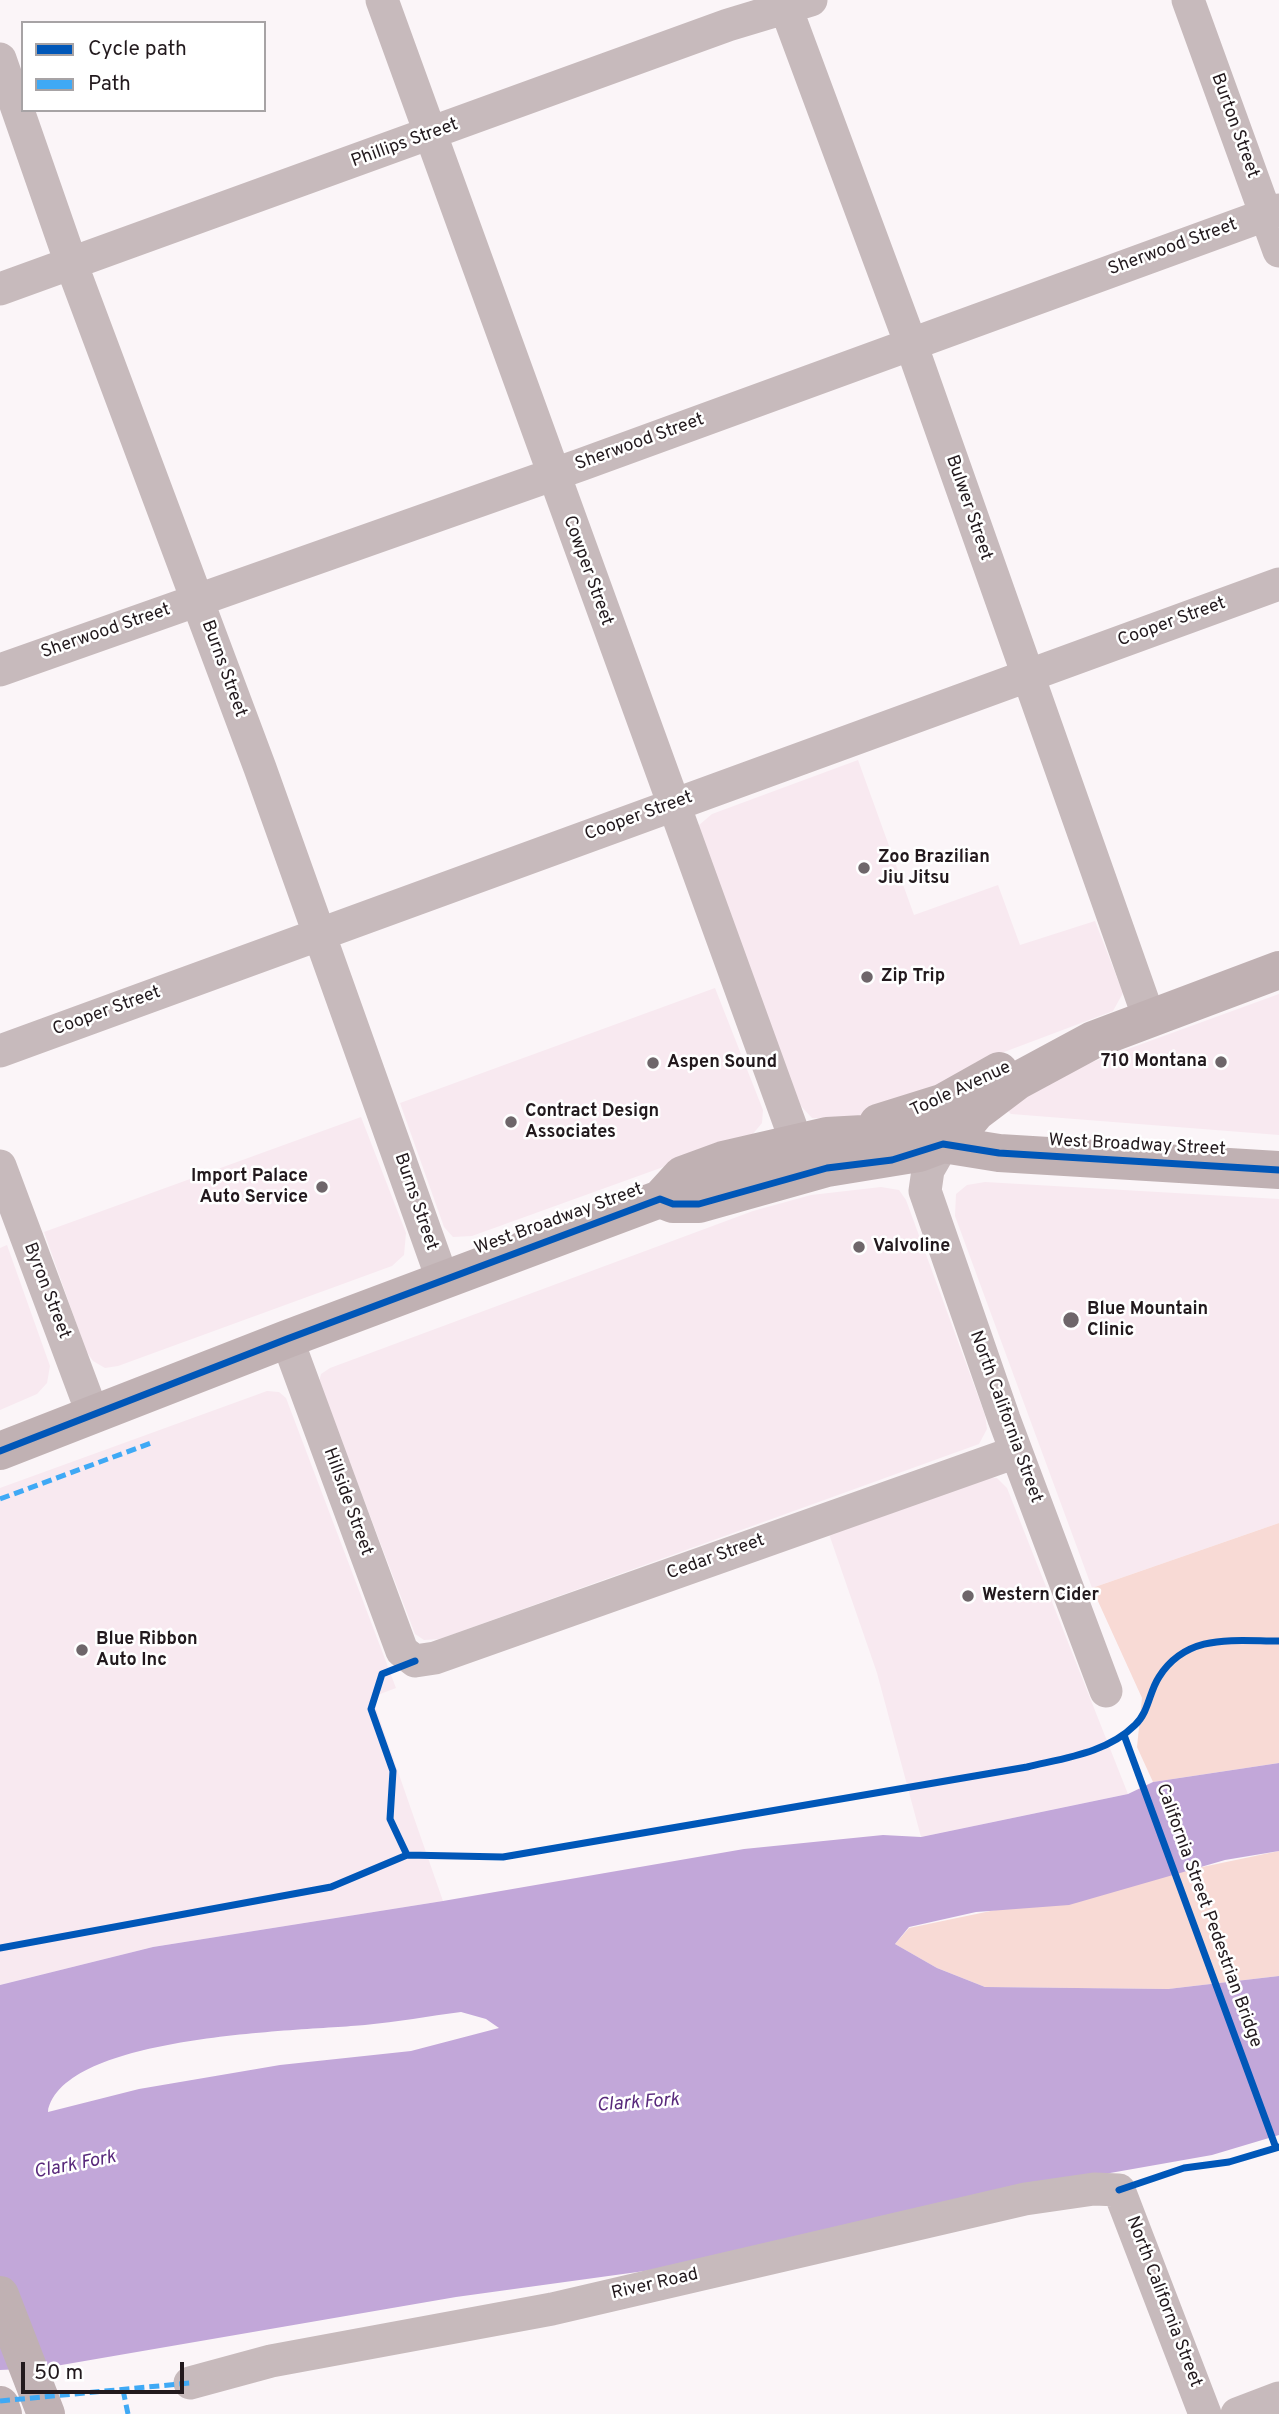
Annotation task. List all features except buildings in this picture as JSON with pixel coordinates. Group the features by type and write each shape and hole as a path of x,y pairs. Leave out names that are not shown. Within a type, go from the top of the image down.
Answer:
{"main road":[{"name":"Toole Avenue","path":"943,1144 961,1130 976,1112 1017,1081 1093,1040 1279,971"},
{"name":"Toole Avenue","path":"811,1138 913,1114 942,1103 1001,1070 1068,1044 1093,1040"},
{"name":"West Broadway Street","path":"0,1451 287,1339 660,1199 682,1175 723,1160 811,1138 900,1132 923,1134 943,1144 999,1153 1279,1170"},
{"name":"West Broadway Street","path":"660,1199 673,1204 699,1203 827,1168 892,1160 943,1144"},
{"path":"0,2295 46,2414"},
{"path":"0,2405 3,2414"}],"street":[{"name":"Cowper Street","path":"382,0 672,805 811,1138"},
{"name":"Burton Street","path":"1188,0 1272,212 1279,251"},
{"name":"Phillips Street","path":"0,289 794,3"},
{"name":"Bulwer Street","path":"794,3 1027,676 1149,1018"},
{"name":"Burns Street","path":"0,59 71,263 198,601 443,1280"},
{"name":"Sherwood Street","path":"0,670 552,475 1272,212"},
{"name":"Cooper Street","path":"0,1051 1279,584"},
{"name":"North California Street","path":"943,1144 928,1170 925,1191 1016,1452 1106,1691"},
{"name":"Byron Street","path":"0,1166 93,1415"},
{"name":"Hillside Street","path":"287,1339 402,1651 415,1661"},
{"name":"Cedar Street","path":"415,1661 435,1658 1016,1452"},
{"name":"River Road","path":"190,2383 271,2361 552,2309 1025,2199 1094,2189 1119,2190"},
{"name":"North California Street","path":"1119,2190 1205,2414"},
{"path":"1237,2414 1279,2398"}],"shaded area":[{"path":"858,760 914,915 998,885 1020,945 1095,921 1123,993 1113,1011 975,1063 927,1100 847,1119 812,1118 799,1104 698,826 712,814"},
{"path":"715,988 763,1110 762,1123 752,1135 472,1236 453,1237 444,1227 400,1103"},
{"path":"1279,994 1279,1135 1011,1114 1006,1109 1018,1089"},
{"path":"361,1117 406,1233 404,1255 392,1266 118,1366 105,1368 93,1361 86,1351 44,1232"},
{"path":"985,1182 1279,1199 1279,1523 1092,1588 955,1216 956,1194 967,1185"},
{"path":"881,1187 899,1190 906,1200 985,1415 987,1429 979,1444 440,1639 424,1640 415,1634 319,1382 321,1374 330,1368 753,1211 811,1195"},
{"path":"7,1245 50,1366 47,1383 37,1394 0,1410 0,1248"},
{"path":"267,1391 279,1392 286,1398 396,1688 372,1697 443,1901 153,1947 0,1985 0,1488"},
{"path":"986,1477 997,1478 1007,1488 1128,1794 921,1837 877,1673 829,1534"},
{"path":"1279,1523 1279,1763 1153,1782 1137,1747 1142,1698 1092,1588"},
{"path":"1279,1851 1279,1976 1168,1989 985,1987 937,1968 895,1944 909,1928"}],"water":[{"name":"Clark Fork","path":"1279,1763 1279,1851 1225,1860 1069,1905 976,1912 909,1927 895,1944 937,1968 985,1987 1168,1989 1279,1976 1279,2135 1212,2155 980,2196 652,2270 456,2297 44,2368 0,2370 0,1985 153,1947 744,1849 883,1835 921,1837 1128,1794 1153,1782","holes":["461,2012 486,2019 499,2028 411,2051 280,2065 139,2089 48,2112 63,2086 94,2066 137,2052 240,2035 365,2025"]}],"marked path":[{"path":"0,1499 151,1443"},
{"path":"0,2401 190,2383"},
{"path":"123,2390 128,2414"}],"cycle path":[{"path":"0,1451 287,1339 660,1199 673,1204 699,1204 827,1168 892,1160 943,1144 999,1153 1279,1170"},
{"path":"0,1948 331,1887 407,1855 503,1857 1027,1767 1070,1757 1112,1742 1135,1725 1140,1720 1159,1677 1170,1663 1183,1653 1212,1642 1279,1641"},
{"path":"407,1855 390,1819 393,1771 371,1709 382,1674 415,1661"},
{"name":"California Street Pedestrian Bridge","path":"1124,1735 1276,2148"},
{"path":"1119,2190 1184,2168 1229,2162 1279,2147"}],"place":[{"name":"Zoo Brazilian Jiu Jitsu","path":"864,868"},
{"name":"Zip Trip","path":"867,977"},
{"name":"710 Montana","path":"1221,1062"},
{"name":"Aspen Sound","path":"653,1063"},
{"name":"Contract Design Associates","path":"511,1122"},
{"name":"Import Palace Auto Service","path":"322,1187"},
{"name":"Valvoline","path":"859,1247"},
{"name":"Blue Mountain Clinic","path":"1071,1320"},
{"name":"Western Cider","path":"968,1596"},
{"name":"Blue Ribbon Auto Inc","path":"82,1650"}]}
